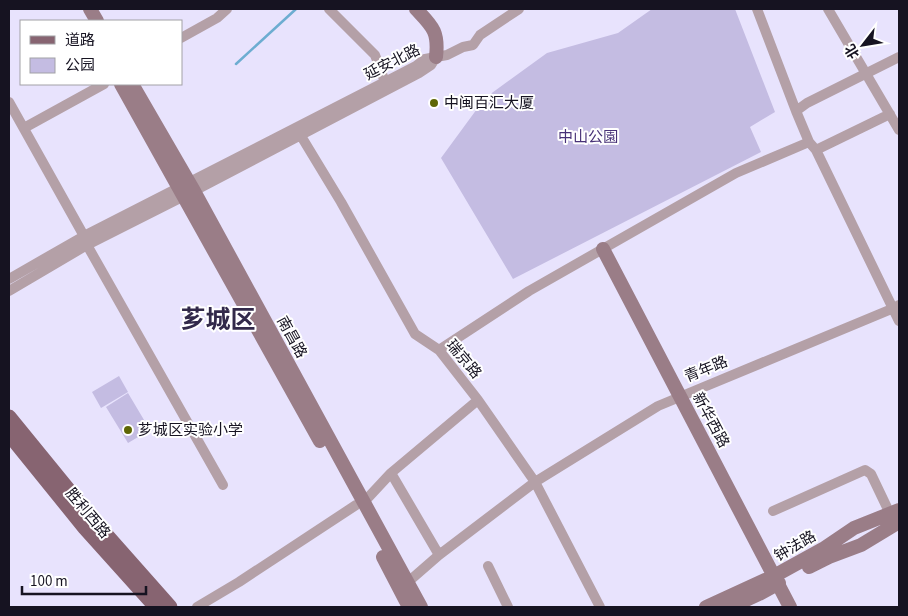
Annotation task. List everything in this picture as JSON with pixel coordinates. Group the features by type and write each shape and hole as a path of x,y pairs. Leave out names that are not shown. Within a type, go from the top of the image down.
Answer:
{"main road":[{"path":"79,9 85,20"},
{"path":"90,9 96,20"},
{"path":"416,9 432,26 436,36 436,57"},
{"name":"南昌路","path":"122,85 186,189"},
{"name":"南昌路","path":"133,85 186,189 360,503 408,582 411,607"},
{"name":"新华西路","path":"603,249 790,607"},
{"name":"胜利西路","path":"9,417 93,520 170,607"},
{"name":"胜利西路","path":"9,434 85,528 156,607"},
{"name":"南昌路","path":"360,503 411,607"},
{"name":"钟法路","path":"706,607 861,545 896,518"},
{"name":"钟法路","path":"731,607 759,594 776,580"}],"street":[{"path":"210,9 217,18"},
{"path":"182,37 217,18 227,9"},
{"path":"329,9 375,55 385,82"},
{"path":"436,57 473,45 480,35 520,9"},
{"path":"757,9 796,111 896,306 899,321"},
{"path":"828,9 899,130"},
{"name":"延安北路","path":"9,279 186,189 416,66 425,59 436,57"},
{"name":"延安北路","path":"186,189 301,136 419,73 431,65 436,57"},
{"path":"796,111 807,102 899,57"},
{"path":"24,128 102,85"},
{"path":"9,102 223,485"},
{"path":"439,350 529,291 736,173 813,146 890,114"},
{"name":"瑞京路","path":"301,136 341,202 415,334 439,350 478,400 535,482 600,607"},
{"name":"延安北路","path":"9,291 86,240"},
{"name":"青年路","path":"408,582 439,555 535,482 658,406 896,306"},
{"path":"197,607 239,582 360,503 391,472 478,400"},
{"path":"773,511 865,470 871,474 896,518"},
{"path":"391,472 439,555"},
{"path":"488,566 508,607"}],"green space":[{"name":"中山公園","path":"652,9 735,9 775,112 750,127 761,152 513,279 441,158 485,98 547,53 618,33"},
{"path":"119,376 128,392 101,408 92,392"},
{"path":"128,393 150,430 128,443 106,407"}],"waterway":[{"path":"236,64 296,9"}],"place":[{"name":"中闽百汇大厦","path":"434,103"},
{"name":"芗城区实验小学","path":"128,430"}],"district":[{"name":"芗城区","path":"218,319"}]}
